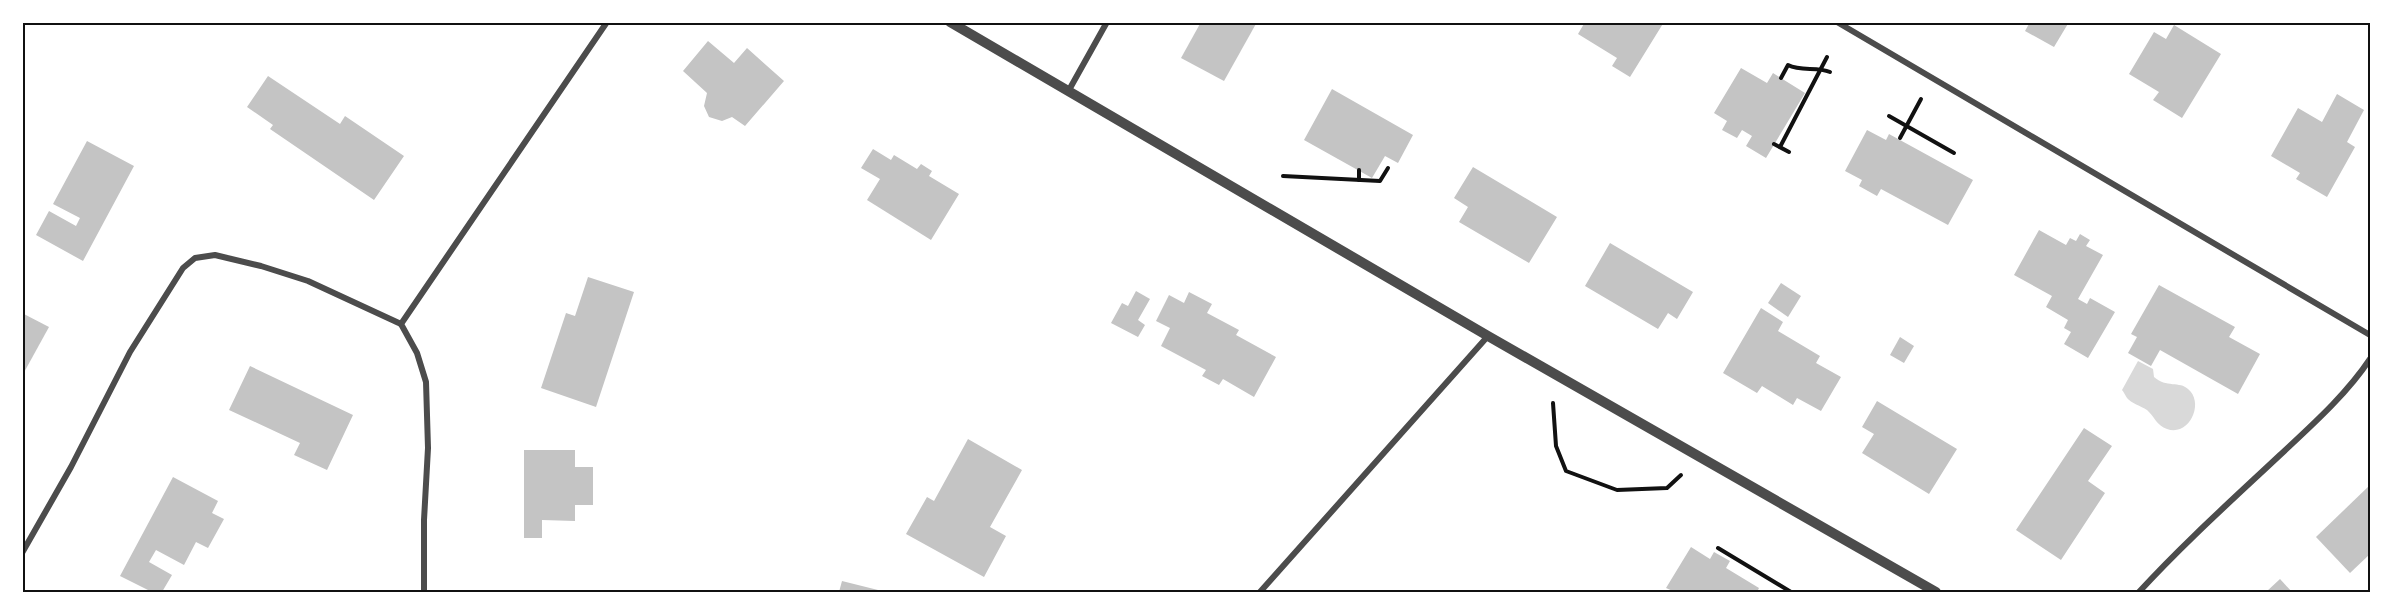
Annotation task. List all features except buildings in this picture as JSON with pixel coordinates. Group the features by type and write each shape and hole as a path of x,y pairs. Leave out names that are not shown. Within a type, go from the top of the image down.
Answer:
{"street":[{"path":"401,324 607,22"},
{"path":"950,22 1488,336 1936,592"},
{"path":"1069,90 1107,22"},
{"path":"1837,22 2370,335"},
{"path":"22,553 71,467 130,352 183,268 195,258 215,255 308,281 401,324 417,353 426,382 428,448 424,520 424,592"},
{"path":"1260,592 1488,336"},
{"path":"2139,592 2180,549 2303,434 2361,373 2370,359"}],"path":[{"path":"1780,147 1827,57"},
{"path":"1781,78 1788,65 1794,68 1821,68 1830,72"},
{"path":"1900,138 1923,95"},
{"path":"1889,116 1954,153"},
{"path":"1774,144 1789,152"},
{"path":"1283,176 1380,181 1388,168"},
{"path":"1359,170 1359,180"},
{"path":"1551,372 1556,446 1566,471 1617,490 1667,488 1701,458"},
{"path":"1718,548 1791,592"}],"shaded area":[{"path":"2138,361 2153,369 2154,377 2168,384 2181,385 2193,395 2195,410 2188,424 2175,430 2164,428 2147,410 2127,398 2122,390"}]}
